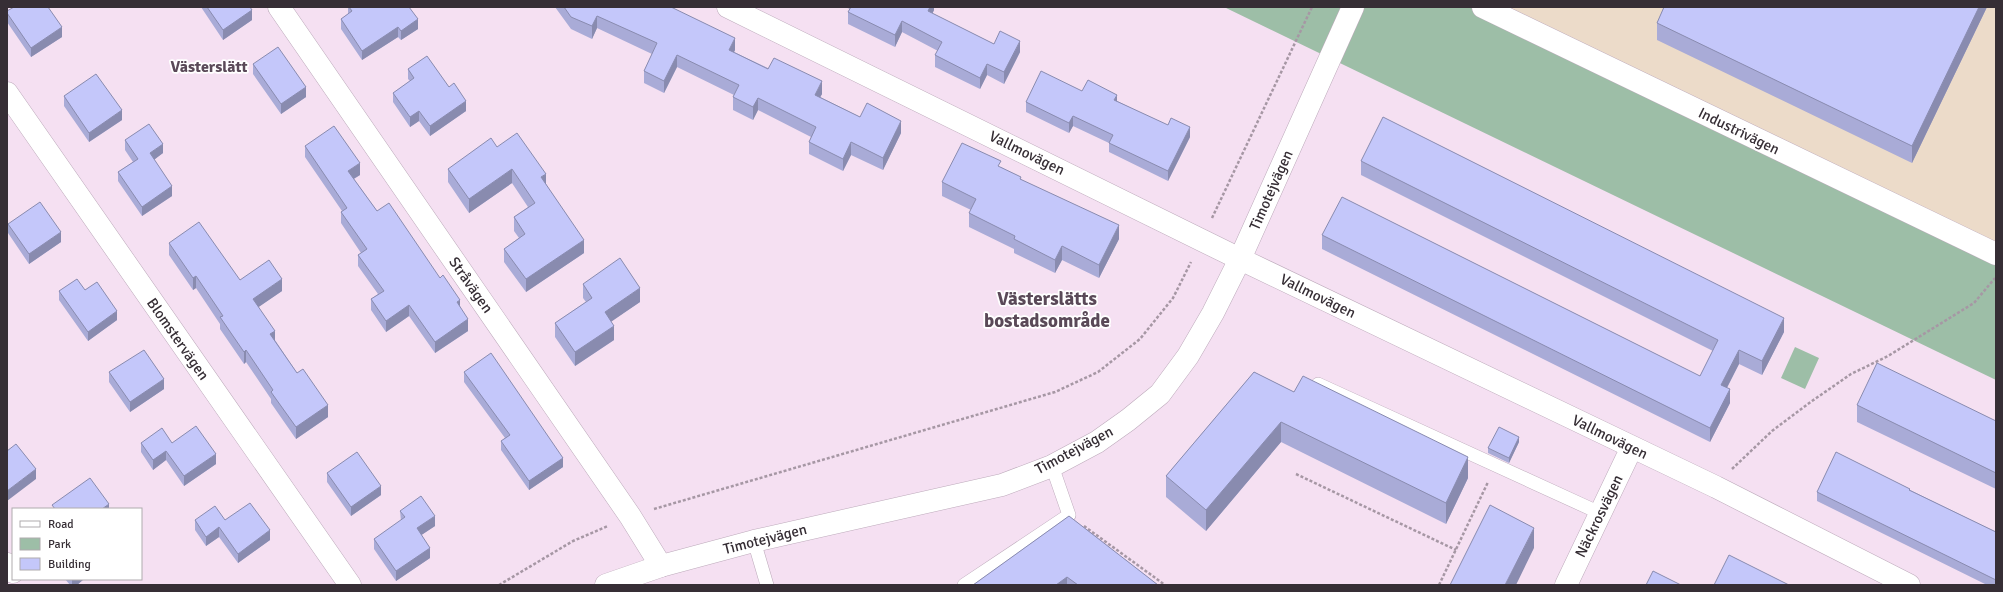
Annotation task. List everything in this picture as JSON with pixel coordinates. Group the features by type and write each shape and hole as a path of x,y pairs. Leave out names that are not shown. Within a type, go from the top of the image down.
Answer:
{"street":[{"name":"Stråvägen","path":"279,7 630,516 661,566"},
{"name":"Vallmovägen","path":"728,7 1240,259 1716,487 1909,585"},
{"name":"Timotejvägen","path":"606,585 661,566 754,541 1002,484 1052,466 1097,442 1128,420 1160,394 1188,356 1213,313 1240,259 1353,7"},
{"name":"Industrivägen","path":"1483,7 1996,254"},
{"name":"Blomstervägen","path":"7,93 350,585"},
{"name":"Näckrosvägen","path":"1566,585 1632,447"}],"lane":[{"path":"1312,382 1600,513"},
{"path":"964,585 1070,515 1052,466"},
{"path":"754,541 767,585"}],"path":[{"path":"499,585 573,541 630,516 1055,392 1098,372 1140,339 1173,298 1312,7"},
{"path":"1716,487 1742,458 1772,431 1806,405 1851,374 1888,356 1974,303 1996,277"},
{"path":"1439,585 1496,466"},
{"path":"1296,474 1456,550"},
{"path":"1070,515 1165,585"}],"shaded area":[{"path":"1483,7 1996,7 1996,254"}],"green space":[{"path":"1224,7 1483,7 1996,254 1996,380"},
{"path":"1795,347 1819,358 1805,389 1781,378"}],"building":[{"path":"14,7 48,7 62,27 31,48 7,13 7,11"},
{"path":"207,7 250,7 252,10 223,30"},
{"path":"349,7 409,7 418,19 401,31 398,27 362,51 341,19 352,11"},
{"path":"564,7 671,7 735,38 729,50 768,69 774,58 822,81 815,95 860,117 867,103 901,121 883,158 851,142 843,159 809,142 816,127 758,98 753,107 733,97 739,85 677,55 664,81 644,71 657,43 597,16 592,26 571,17"},
{"path":"851,7 930,7 928,11 994,44 1000,31 1020,41 1004,72 987,64 980,78 935,55 942,42 902,21 895,35 848,12"},
{"path":"1664,7 1979,7 1912,146 1657,23"},
{"path":"278,47 306,87 281,104 253,64"},
{"path":"427,56 449,87 454,83 466,101 430,126 419,111 410,117 393,93 414,78 408,69"},
{"path":"1041,71 1082,91 1088,80 1117,95 1114,100 1168,125 1171,118 1190,127 1168,171 1109,143 1113,135 1073,116 1069,123 1026,102"},
{"path":"96,74 122,110 89,133 64,96"},
{"path":"1383,117 1784,318 1762,361 1739,350 1721,385 1730,389 1710,428 1322,235 1342,197 1700,376 1718,340 1361,161"},
{"path":"149,124 163,144 150,153 172,186 142,207 118,172 138,159 125,140"},
{"path":"334,126 360,163 348,171 377,211 389,203 440,278 443,275 460,300 457,302 468,319 435,342 409,305 386,321 371,299 384,291 358,255 367,249 341,212 347,208 305,146"},
{"path":"517,133 546,174 541,177 584,240 526,279 504,249 525,234 514,217 535,203 512,169 469,199 448,169 491,138 497,147"},
{"path":"962,143 1001,161 998,166 1021,177 1020,179 1119,225 1099,265 1062,246 1055,260 1014,239 1015,236 969,213 976,199 942,182"},
{"path":"40,202 61,232 29,254 8,224"},
{"path":"199,222 240,280 269,260 282,279 253,299 275,331 270,334 297,373 303,369 328,405 296,427 271,392 273,390 246,350 244,352 220,317 223,316 196,276 193,278 169,243"},
{"path":"620,258 640,288 605,312 614,326 575,352 555,323 592,298 583,284"},
{"path":"77,279 85,290 97,282 117,311 88,332 59,291"},
{"path":"144,350 164,379 130,402 109,372"},
{"path":"491,353 563,458 529,481 501,441 510,435 464,372"},
{"path":"1877,363 1996,421 1996,473 1857,405"},
{"path":"1254,372 1294,392 1303,376 1468,457 1446,503 1281,422 1206,510 1166,476"},
{"path":"196,426 216,454 184,476 166,451 153,460 141,443 162,428 172,443"},
{"path":"1499,427 1519,437 1509,458 1488,448"},
{"path":"16,444 36,469 7,491 7,451"},
{"path":"357,452 381,486 351,507 327,473"},
{"path":"1836,452 1910,489 1909,490 1996,532 1996,580 1817,492"},
{"path":"90,478 109,504 103,508 54,508 52,505"},
{"path":"421,496 435,516 417,528 430,548 396,571 374,539 405,517 400,511"},
{"path":"250,503 270,530 238,554 219,527 206,537 195,520 215,506 225,520"},
{"path":"1490,505 1534,528 1505,585 1450,585"},
{"path":"1069,516 1158,585 1078,585 1067,577 1056,585 973,585"},
{"path":"1729,555 1789,585 1714,585"},
{"path":"1653,571 1681,585 1646,585"}],"district":[{"name":"Västerslätt","path":"209,67"},
{"name":"Västerslätts bostadsområde","path":"1047,310"}]}
